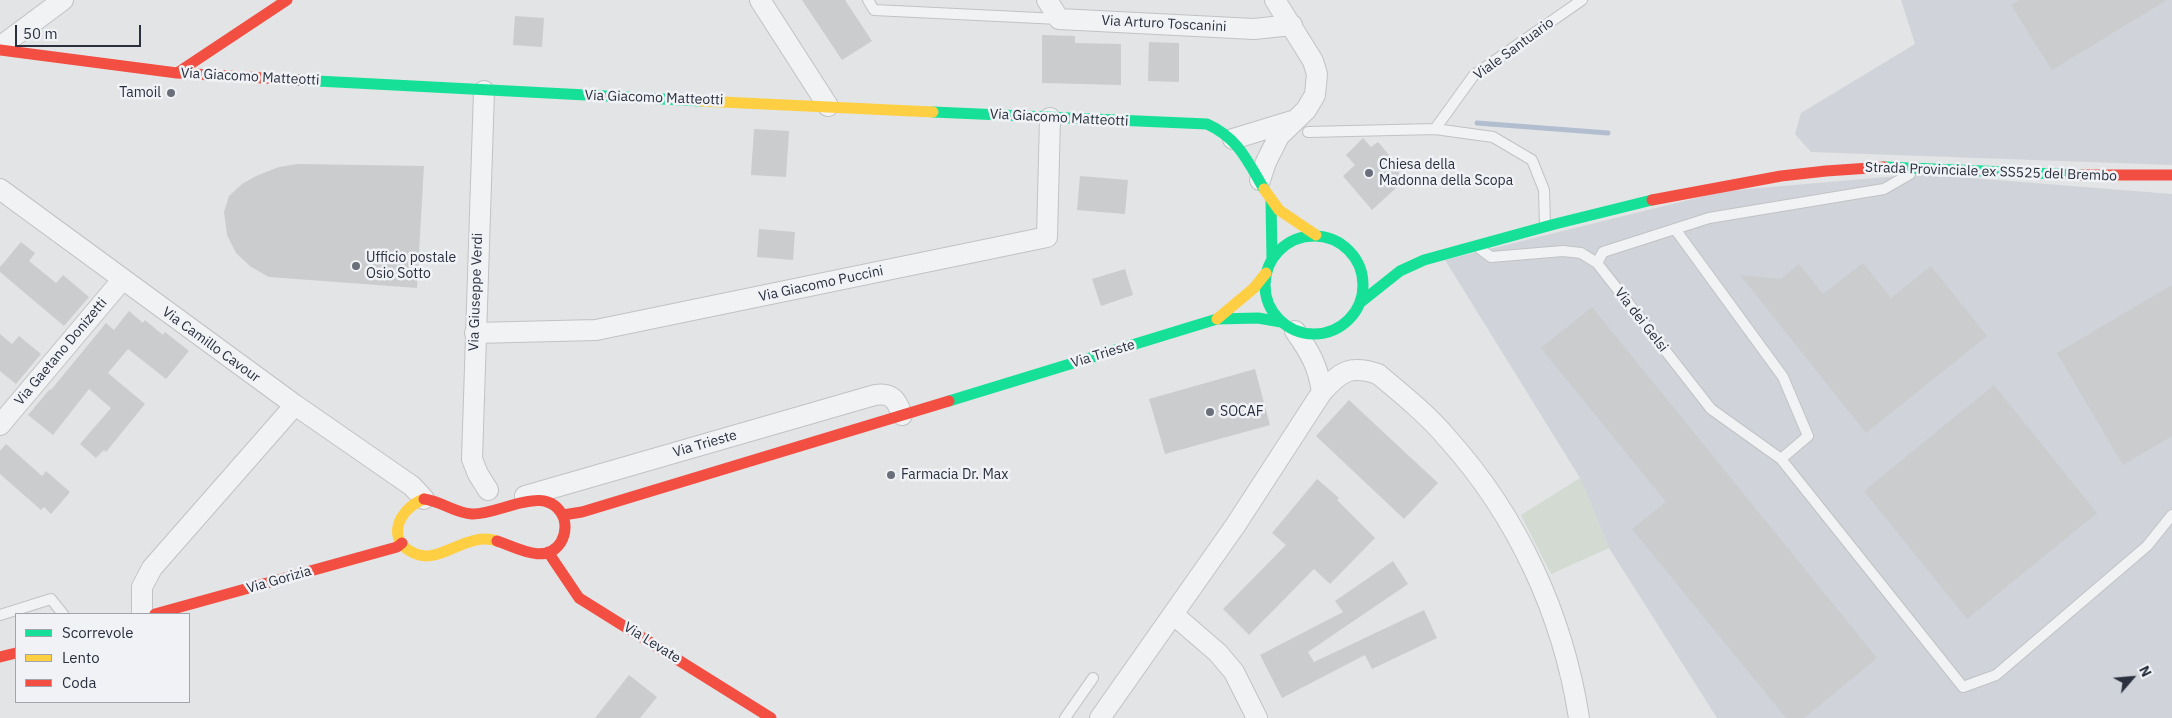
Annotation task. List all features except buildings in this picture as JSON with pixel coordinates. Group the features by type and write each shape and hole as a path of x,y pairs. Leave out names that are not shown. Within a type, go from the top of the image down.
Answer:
{"main road":[{"path":"177,73 287,0"},
{"name":"Via Giacomo Matteotti","path":"1,46 177,73 484,91 1207,124 1233,138 1245,153 1271,201"},
{"name":"Strada Provinciale ex SS525 del Brembo","path":"1412,265 1545,226 1677,195 1755,179 1834,169 1917,167 2113,176 2172,175"},
{"path":"1271,201 1293,220 1316,235 1336,241 1352,254 1367,258"},
{"path":"1271,201 1272,259"},
{"path":"1217,319 1254,288 1266,273 1272,259 1282,248 1294,240 1316,235"},
{"path":"1352,254 1363,277 1360,302"},
{"path":"1390,263 1412,265"},
{"path":"1217,319 1258,318 1315,335 1334,330 1350,319 1360,302 1382,284 1412,265"},
{"path":"1266,273 1265,291 1270,308 1288,327"},
{"name":"Via Trieste","path":"563,515 582,512 1217,319"},
{"path":"424,499 435,500 463,512 474,514 509,508 536,499 544,500 558,508 563,515 565,534 558,546 548,552 535,554 501,541 482,538 468,540 437,554 425,556 412,552 402,543 398,535 397,526 401,514 409,504 424,499"},
{"name":"Via Gorizia","path":"159,613 397,547 402,543"},
{"name":"Via Levate","path":"548,552 579,598 770,718"},
{"path":"0,657 15,653"}],"street":[{"path":"1,46 63,0"},
{"path":"760,0 828,106"},
{"path":"1047,0 1059,19"},
{"path":"1260,180 1266,162 1279,136 1300,127 1306,110 1315,95 1317,74 1313,61 1275,0"},
{"name":"Via Arturo Toscanini","path":"1059,19 1254,29 1292,25"},
{"name":"Via Giuseppe Verdi","path":"484,91 472,459 478,474 493,493"},
{"name":"Via Giacomo Puccini","path":"475,333 596,330 1048,237 1050,118"},
{"path":"1233,138 1300,127"},
{"name":"Via Camillo Cavour","path":"0,188 122,280 295,405 412,486 424,499"},
{"name":"Via Gaetano Donizetti","path":"0,425 122,280"},
{"path":"1288,327 1314,359 1319,372 1322,392"},
{"path":"1100,718 1174,614 1322,392 1336,377 1350,370 1363,369 1378,374 1448,438 1512,526 1536,571 1560,635 1579,718"},
{"name":"Via Trieste","path":"493,493 520,497 885,393 893,397 902,415"},
{"path":"142,613 142,587 152,568 295,405"},
{"path":"1174,614 1218,653 1234,672 1257,718"}],"lane":[{"path":"868,0 874,10 1059,19"},
{"name":"Viale Santuario","path":"1435,129 1474,75 1582,0"},
{"path":"1300,127 1435,129 1493,138 1532,160 1544,190 1545,226"},
{"path":"1597,263 1603,252 1709,218 1884,189 1905,179 1917,167"},
{"path":"1675,229 1783,377 1808,436 1781,459"},
{"name":"Via dei Gelsi","path":"1476,246 1491,257 1563,251 1581,253 1597,263 1711,409 1781,459 1963,687 1996,675 2147,546 2172,515"},
{"path":"0,615 51,599 62,613"},
{"path":"1065,718 1093,678"}],"shaded area":[{"path":"1901,0 2172,0 2172,165 1811,152 1795,134 1801,113 1915,44"},
{"path":"1921,174 2172,194 2172,718 1717,718 1609,548 1580,478 1445,260 1725,191"},
{"path":"1580,478 1609,548 1551,574 1521,515"}],"waterway":[{"path":"1477,123 1608,133"}],"traffic: fast":[{"path":"298,80 701,101"},
{"path":"933,112 1207,124 1227,136 1234,143 1247,159 1264,189"},
{"path":"1884,167 2081,175"},
{"path":"1361,302 1400,271 1424,260 1652,200"},
{"path":"1271,201 1272,259"},
{"path":"1314,236 1333,239 1349,250 1360,266 1363,285 1360,304 1349,320 1333,331 1314,334 1295,331 1279,320 1268,304 1265,285 1268,266 1279,250 1295,239 1314,236"},
{"path":"949,401 1217,319 1258,318 1281,322"}],"traffic: slow":[{"path":"701,101 933,112"},
{"path":"1264,189 1279,210 1316,235"},
{"path":"1217,319 1254,288 1266,273"},
{"path":"424,499 407,510 398,525 400,541 406,548 416,554 425,556 435,555 475,540 497,541"}],"traffic: jam":[{"path":"177,73 287,0"},
{"path":"0,50 177,73 298,80"},
{"path":"1652,200 1781,176 1884,167"},
{"path":"2081,175 2172,175"},
{"path":"563,515 582,512 949,401"},
{"path":"424,499 460,512 472,514 484,513 523,502 547,502 557,508 564,519 565,531 561,542 555,549 547,553 530,553 497,541"},
{"path":"159,613 397,547 402,543"},
{"path":"548,552 579,598 771,718"},
{"path":"0,657 15,653"}],"place":[{"name":"Tamoil","path":"171,93"},
{"name":"Chiesa della Madonna della Scopa","path":"1369,173"},
{"name":"Ufficio postale Osio Sotto","path":"356,266"},
{"name":"SOCAF","path":"1210,412"},
{"name":"Farmacia Dr. Max","path":"891,475"}]}
